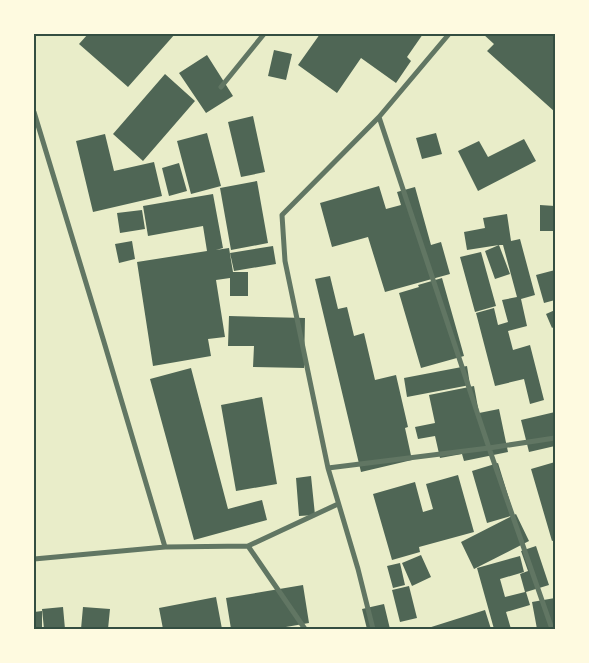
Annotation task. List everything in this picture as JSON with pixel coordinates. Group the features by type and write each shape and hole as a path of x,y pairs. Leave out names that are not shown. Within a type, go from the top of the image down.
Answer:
{"street":[{"path":"221,87 264,34"},
{"path":"373,629 358,569 328,468 286,261 282,215 379,116 450,34"},
{"path":"34,112 165,547"},
{"path":"379,116 489,448 552,629"},
{"path":"328,468 555,438"},
{"path":"34,560 165,547 248,546 338,504"},
{"path":"248,546 305,629"}],"building":[{"path":"88,34 175,34 128,87 79,44"},
{"path":"320,34 423,34 407,57 411,61 396,83 361,58 337,93 298,65"},
{"path":"483,34 555,34 555,112 487,51 494,44"},
{"path":"274,50 292,54 286,80 268,76"},
{"path":"207,55 233,96 206,113 179,73"},
{"path":"165,74 195,101 143,161 113,134"},
{"path":"253,116 265,172 241,177 228,122"},
{"path":"207,133 221,186 191,194 177,141"},
{"path":"436,133 442,154 422,159 416,138"},
{"path":"105,134 114,171 154,162 162,196 93,212 76,141"},
{"path":"524,139 536,161 478,191 458,151 479,141 488,157"},
{"path":"179,163 187,191 169,196 162,168"},
{"path":"257,181 268,243 231,250 220,188"},
{"path":"379,186 386,209 401,205 397,192 415,187 431,245 441,242 450,274 385,292 368,237 332,247 320,203"},
{"path":"213,194 223,248 216,250 229,248 233,272 248,272 248,296 230,296 230,278 216,280 225,337 208,339 211,356 153,366 137,262 207,251 203,226 148,236 143,206"},
{"path":"540,205 555,206 555,231 540,231"},
{"path":"142,210 145,229 120,233 117,213"},
{"path":"507,214 511,241 520,239 535,295 521,299 527,326 508,331 513,350 530,345 544,400 530,404 524,379 495,386 476,313 494,308 498,325 508,322 502,300 517,297 503,245 467,250 464,232 485,228 483,218"},
{"path":"132,241 135,259 119,263 115,244"},
{"path":"499,245 510,274 495,279 485,251"},
{"path":"273,246 276,264 234,271 230,253"},
{"path":"481,252 496,306 475,312 460,257"},
{"path":"555,270 555,300 544,303 536,275"},
{"path":"330,276 338,309 347,307 354,336 364,333 375,380 396,375 408,427 405,428 412,460 361,472 315,279"},
{"path":"442,278 464,356 421,368 399,293"},
{"path":"555,310 555,326 552,328 546,314"},
{"path":"229,316 305,318 304,368 253,367 254,346 228,346"},
{"path":"467,366 470,385 407,397 404,378"},
{"path":"191,368 228,509 262,500 267,520 194,540 150,379"},
{"path":"474,386 479,413 499,409 508,452 464,461 462,454 440,458 435,436 418,439 415,427 435,423 429,395"},
{"path":"262,397 277,484 236,491 221,405"},
{"path":"555,412 555,446 529,452 521,420"},
{"path":"555,462 555,540 552,541 531,469"},
{"path":"498,463 514,515 487,523 472,471"},
{"path":"458,475 474,532 419,547 420,552 392,560 373,494 415,482 423,512 433,509 426,484"},
{"path":"311,476 315,515 299,516 296,478"},
{"path":"516,514 529,541 474,569 461,542"},
{"path":"536,546 549,585 526,592 530,605 506,612 511,629 494,629 477,568 520,556 524,572 500,579 505,597 525,592 520,574 528,571 521,551"},
{"path":"421,555 431,577 412,586 402,563"},
{"path":"400,563 405,585 393,588 387,566"},
{"path":"303,585 309,623 280,629 231,629 226,598"},
{"path":"409,586 417,618 400,622 392,590"},
{"path":"216,597 222,629 163,629 159,608"},
{"path":"555,598 555,629 537,629 532,602"},
{"path":"384,604 390,629 367,629 362,609"},
{"path":"63,607 65,629 44,629 42,609"},
{"path":"83,607 110,609 108,629 81,629"},
{"path":"485,610 491,629 425,629"},
{"path":"42,611 42,629 34,629 34,612"}]}
